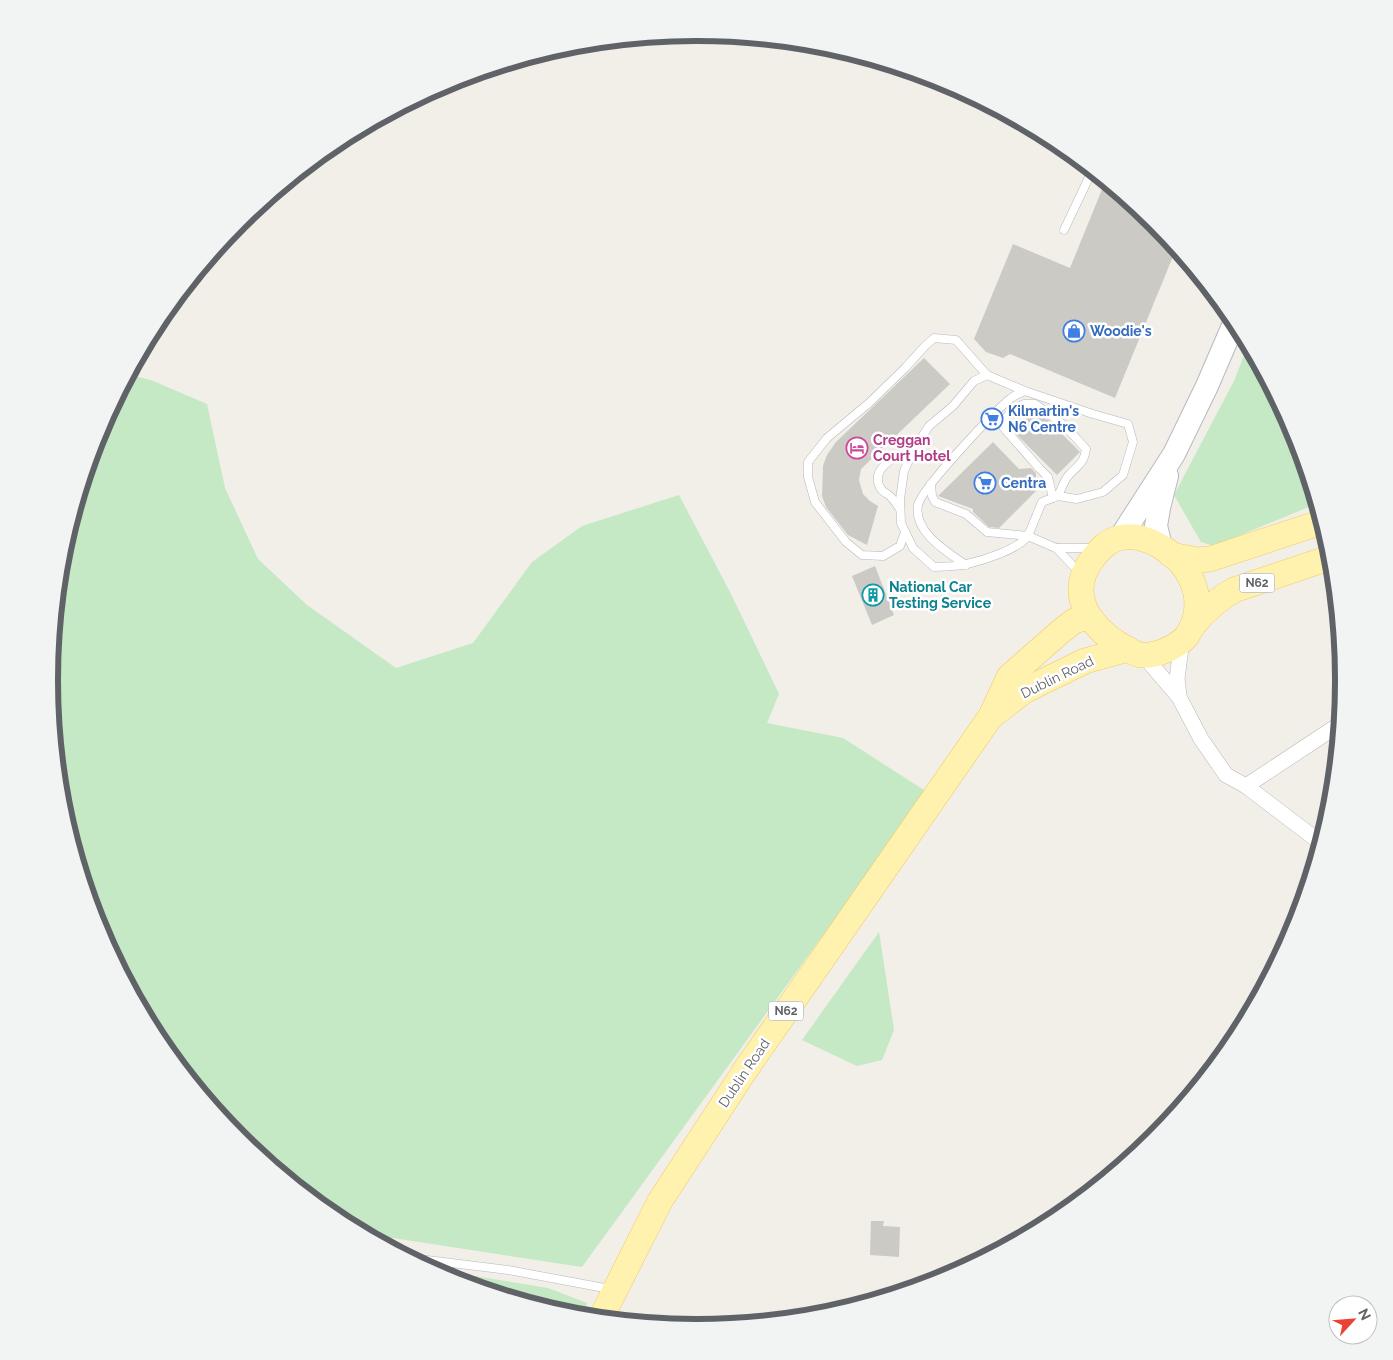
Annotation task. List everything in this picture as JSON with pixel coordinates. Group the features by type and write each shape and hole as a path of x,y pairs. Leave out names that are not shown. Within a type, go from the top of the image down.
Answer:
{"main road":[{"path":"1135,652 1110,638 1088,617 1081,598 1082,576 1089,563 1111,542 1174,454 1207,386 1231,330"},
{"path":"1174,454 1156,526 1166,551 1185,568 1193,582 1198,609 1187,633"},
{"path":"1111,542 1134,538 1166,551 1198,560 1210,559 1315,524"},
{"name":"N62","path":"1135,652 1167,650 1187,633 1220,598 1234,590 1324,560"},
{"name":"Dublin Road","path":"604,1312 660,1202 733,1088 991,716 1009,678 1074,621 1088,617"},
{"name":"Dublin Road","path":"991,716 1024,691 1085,661 1135,652"}],"street":[{"path":"1180,698 1177,679 1187,633"},
{"path":"1135,652 1180,698 1201,739 1226,775 1246,786 1315,837"},
{"path":"1246,786 1333,728"}],"lane":[{"path":"1064,230 1089,177"},
{"path":"906,532 900,546 883,556 862,555 846,542 814,502 808,477 808,462 827,438 869,403 934,338 956,340 987,375 1025,391 1128,424 1133,442 1123,475 1103,492 1077,499 1055,497 1042,502 1028,536 1023,543 966,565 934,567 913,548 906,532 901,523 900,499 904,471 929,426 953,406 974,380 987,375"},
{"path":"966,565 945,551 925,531 920,522 918,505 924,491 1007,402 1025,391"},
{"path":"1024,404 1035,404 1064,425 1086,449 1084,459 1079,467 1068,475 1055,497 1048,477 1003,426 1004,420 1012,411 1024,404"},
{"path":"900,510 891,497 882,490 878,479 880,470 888,462 916,447"},
{"path":"931,484 932,496 935,502 966,514 987,532 1028,536 1056,548 1082,576"},
{"path":"1056,548 1111,542"},
{"path":"431,1260 508,1270 615,1290"}],"green space":[{"path":"1245,353 1269,397 1287,436 1310,506 1214,546 1201,542 1174,495 1234,381"},
{"path":"135,376 151,380 207,404 225,488 258,559 307,605 396,668 473,643 532,562 582,526 679,495 731,594 779,694 767,723 843,738 927,792 582,1267 384,1237 342,1211 275,1160 216,1101 165,1035 124,963 106,924 92,885 70,805 59,722 58,680 59,638 63,597 70,555 80,515 106,436"},
{"path":"879,932 894,1030 882,1060 857,1066 802,1040"},
{"path":"462,1274 548,1288 587,1303 585,1308 531,1297"}],"building":[{"path":"1103,188 1148,228 1173,255 1115,398 1010,354 1003,358 986,352 974,339 1013,244 1070,268"},
{"name":"Creggan Court Hotel","path":"924,358 950,384 861,469 859,480 863,494 878,506 867,545 848,535 826,507 822,496 823,466 827,455 836,442"},
{"path":"1031,410 1048,420 1080,452 1057,475 1018,436 1010,424 1018,417 1021,420"},
{"path":"993,442 1019,469 1031,468 1036,473 1036,491 999,528 989,527 973,512 973,509 938,496"},
{"name":"National Car Testing Service","path":"875,566 894,615 872,625 852,576"},
{"path":"871,1221 884,1221 883,1226 900,1227 899,1257 870,1255"}],"place":[{"name":"Woodie's","path":"1074,331"},
{"name":"Kilmartin's N6 Centre","path":"992,419"},
{"name":"Creggan Court Hotel","path":"857,448"},
{"name":"Centra","path":"985,483"},
{"name":"National Car Testing Service","path":"873,595"}]}
